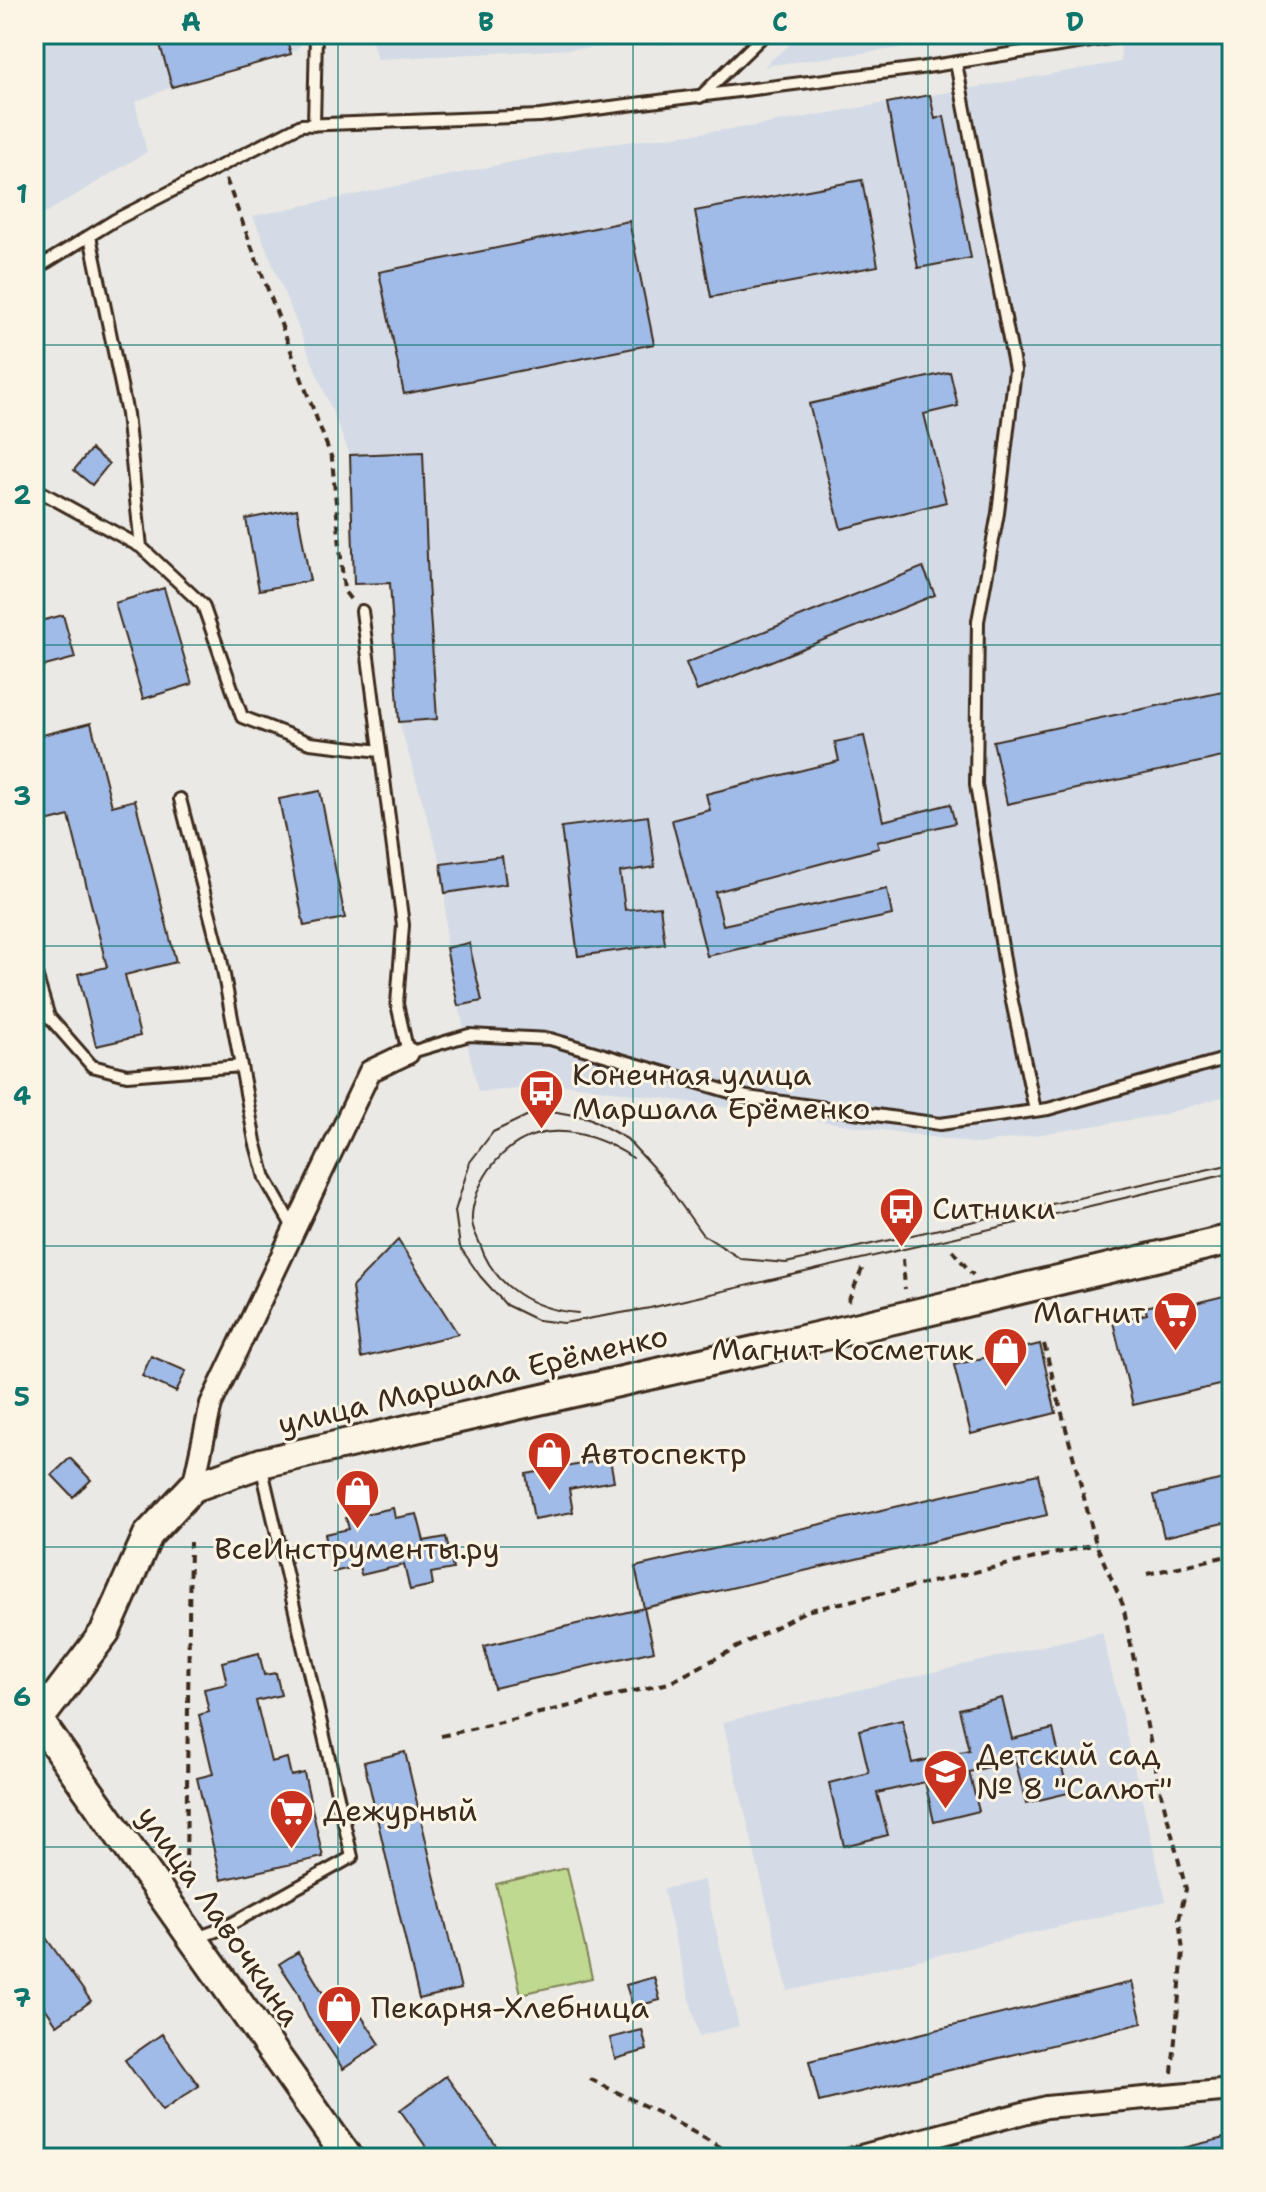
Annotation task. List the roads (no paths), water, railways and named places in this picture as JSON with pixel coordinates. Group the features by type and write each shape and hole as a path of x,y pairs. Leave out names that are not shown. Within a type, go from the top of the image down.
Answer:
{"main road":[{"name":"улица Маршала Ерёменко","path":"36,1718 105,1632 148,1535 193,1487 261,1463 1232,1239"},
{"name":"улица Лавочкина","path":"36,1718 348,2158"}],"street":[{"path":"193,1487 211,1404 370,1071 408,1053"},
{"path":"853,2158 1046,2107 1232,2090"}],"lane":[{"path":"314,125 316,34"},
{"path":"700,97 765,34"},
{"path":"34,270 90,236 301,125 540,116 956,63 1135,34"},
{"path":"956,63 1015,370 998,513 978,621 976,785 1007,978 1035,1110"},
{"path":"90,236 127,414 141,547"},
{"path":"34,488 141,547 203,605 242,717 310,743 380,751"},
{"path":"362,611 403,925 397,1004 408,1053 469,1035 550,1039 747,1097 940,1124 1035,1110 1232,1057"},
{"path":"180,799 220,954 255,1141 265,1178 294,1229"},
{"path":"34,968 49,1017 92,1066 127,1075 241,1066"},
{"path":"193,1939 224,1928 352,1857 261,1463"}],"tram line":[{"path":"1232,1164 786,1263 741,1259 702,1234 660,1175 627,1139 589,1118 541,1109 493,1132 470,1162 455,1211 460,1247 506,1305 537,1320 564,1323 650,1308 1232,1173"},
{"path":"578,1313 531,1301 518,1294 495,1272 473,1227 472,1214 477,1194 489,1170 504,1153 520,1141 538,1134 575,1133 595,1138 633,1158"}],"place":[{"name":"Конечная улица Маршала Ерёменко","path":"541,1131"},
{"name":"Ситники","path":"901,1248"},
{"name":"Магнит","path":"1176,1352"},
{"name":"Магнит Косметик","path":"1005,1389"},
{"name":"Автоспектр","path":"549,1493"},
{"name":"ВсеИнструменты.ру","path":"357,1530"},
{"name":"Детский сад № 8 \"Салют\"","path":"945,1811"},
{"name":"Дежурный","path":"292,1850"},
{"name":"Пекарня-Хлебница","path":"340,2047"}]}
